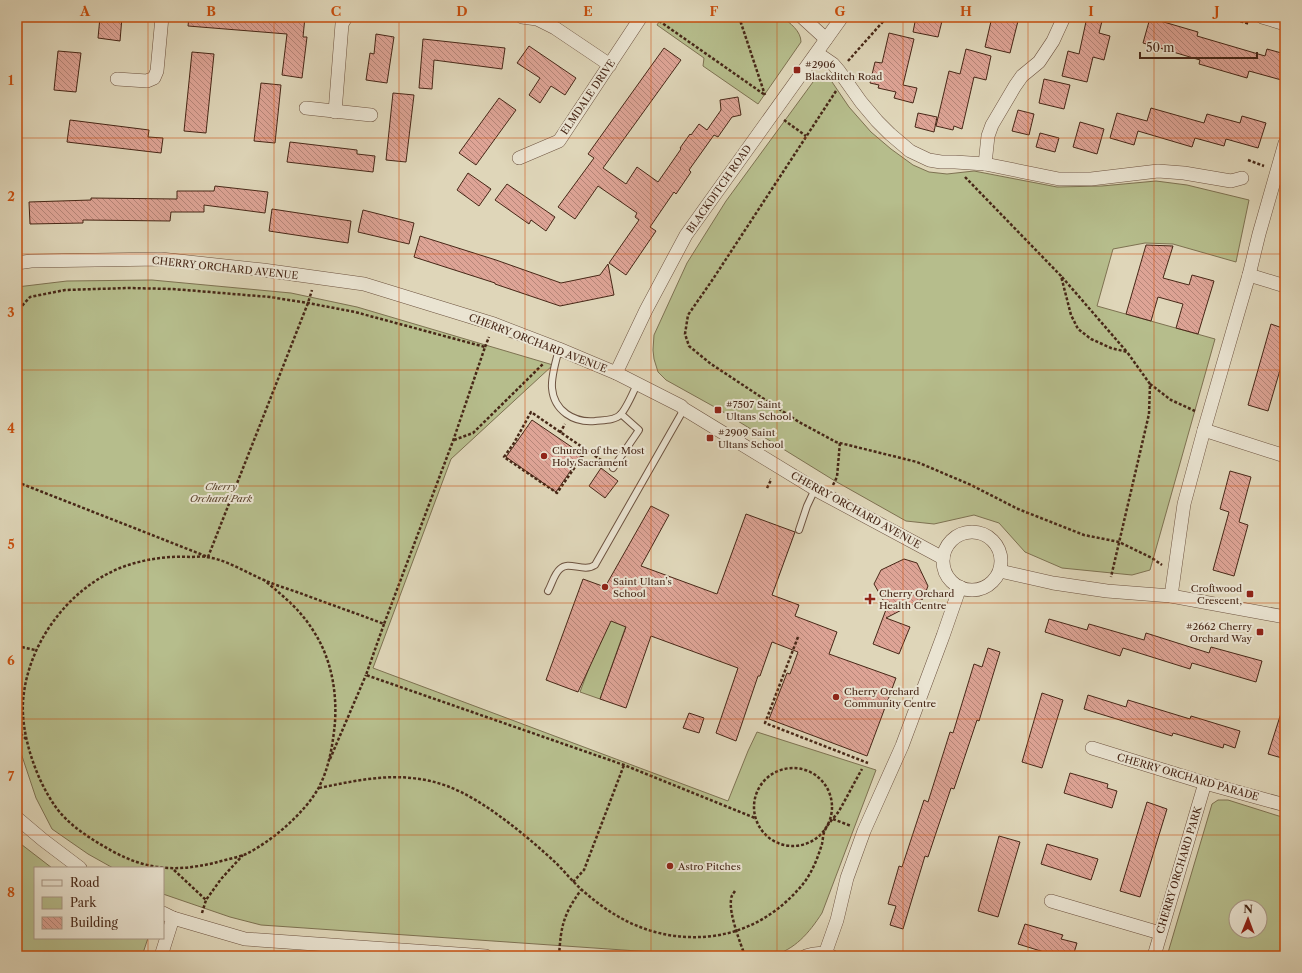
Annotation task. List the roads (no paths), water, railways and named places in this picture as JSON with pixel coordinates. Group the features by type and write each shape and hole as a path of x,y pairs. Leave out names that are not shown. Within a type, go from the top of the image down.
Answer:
{"street":[{"path":"117,79 147,81 154,78 157,71 162,17"},
{"path":"335,112 342,24 346,17"},
{"path":"522,17 537,19 555,28 610,65"},
{"name":"ELMDALE DRIVE","path":"519,158 559,141 641,17"},
{"path":"802,17 826,39"},
{"name":"BLACKDITCH ROAD","path":"616,373 646,310 686,234 842,17"},
{"path":"985,164 988,136 992,125 1022,76 1039,62 1053,41 1064,17"},
{"path":"1262,17 1285,24"},
{"path":"816,53 833,64 877,121 910,151 929,160 1002,166 1058,179 1091,179 1158,171 1184,173 1231,181 1242,178"},
{"path":"306,108 370,115"},
{"path":"1171,596 1184,504 1285,143"},
{"name":"CHERRY ORCHARD AVENUE","path":"17,263 31,261 161,259 263,270 364,284 488,322 616,373 681,406 815,489 943,558"},
{"path":"1249,275 1285,286"},
{"path":"1204,430 1285,456"},
{"path":"973,532 986,535 994,541 1000,550 1000,571 997,577 990,584 981,589 973,590 960,587 950,580 944,569 943,558 945,550 950,543 961,534 973,532"},
{"path":"1000,571 1053,583 1108,591 1171,596 1285,617"},
{"path":"806,956 815,953 828,955 846,878 864,831 902,746 960,587"},
{"name":"CHERRY ORCHARD PARADE","path":"1092,748 1205,783 1285,805"},
{"name":"CHERRY ORCHARD PARK","path":"1154,956 1205,783"},
{"path":"17,818 79,867"},
{"path":"1051,901 1160,932"},
{"path":"164,938 168,915 245,938 486,956"},
{"path":"161,956 164,939"}],"lane":[{"path":"559,349 552,388 555,400 560,410 570,417 588,422 614,419 621,414 637,384"},
{"path":"548,591 558,570 565,565 588,568 595,565 684,409"},
{"path":"613,468 639,430 621,414"},
{"path":"799,530 807,506 815,489"}],"place":[{"name":"#2906 Blackditch Road","path":"797,70"},
{"name":"#7507 Saint Ultans School","path":"718,410"},
{"name":"#2909 Saint Ultans School","path":"710,438"},
{"name":"Church of the Most Holy Sacrament","path":"544,456"},
{"name":"Saint Ultan’s School","path":"605,587"},
{"name":"Croftwood Crescent,","path":"1250,594"},
{"name":"Cherry Orchard Health Centre","path":"870,599"},
{"name":"#2662 Cherry Orchard Way","path":"1260,632"},
{"name":"Cherry Orchard Community Centre","path":"836,697"},
{"name":"Astro Pitches","path":"670,866"}],"park label":[{"name":"Cherry Orchard Park","path":"221,492"}]}
